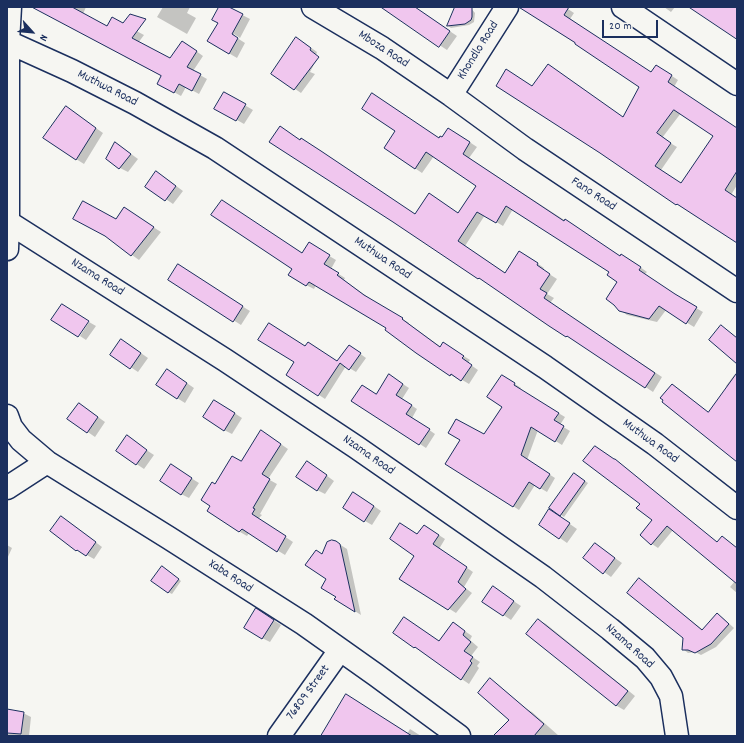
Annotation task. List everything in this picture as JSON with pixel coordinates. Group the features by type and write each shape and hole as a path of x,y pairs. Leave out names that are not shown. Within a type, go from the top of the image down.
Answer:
{"street":[{"path":"7,249 8,42 10,7"},
{"name":"Mboza Road","path":"313,7 382,48 451,95"},
{"name":"Khondlo Road","path":"451,95 507,7"},
{"path":"623,7 737,84"},
{"name":"Muthwa Road","path":"8,42 135,103 215,148 546,367 655,444 737,508"},
{"name":"Fano Road","path":"451,95 525,149 737,291"},
{"name":"Nzama Road","path":"8,222 226,360 543,577 645,658 661,677 670,696 677,736"},
{"name":"Xaba Road","path":"7,416 11,427 21,440 47,462 304,624 459,736"},
{"path":"7,488 47,462"},
{"name":"76809 Street","path":"278,736 340,650"}],"building":[{"path":"32,7 72,7 107,26 112,17 123,23 130,14 146,19 132,38 170,58 182,41 197,51 187,67 201,74 192,91 179,84 174,93 157,84 161,76"},
{"path":"219,7 229,7 243,14 232,34 238,38 229,54 207,41 218,23 212,20"},
{"path":"381,7 415,7 450,31 439,47"},
{"path":"455,7 472,7 471,20 465,24 447,26"},
{"path":"519,7 569,7 564,15 651,72 656,65 672,75 668,82 737,128 737,171 725,190 737,198 737,243 677,204 676,205 600,153 496,86 506,69 532,86 548,64 623,117 639,87","holes":["674,110 713,136 681,183 655,166 671,143 657,133"]},
{"path":"689,7 737,7 737,39"},
{"path":"296,37 311,48 310,50 319,57 294,90 271,74"},
{"path":"224,92 246,104 236,121 214,109"},
{"path":"372,93 439,138 440,136 442,137 448,128 470,142 463,154 564,221 565,219 620,256 621,254 641,267 639,270 697,307 686,324 659,306 649,319 619,311 606,299 617,282 607,275 609,272 506,206 496,223 477,212 458,241 505,273 519,251 538,263 537,265 550,274 540,289 547,293 544,298 655,373 645,388 269,142 280,126 300,140 301,138 321,151 415,214 429,193 458,213 476,186 426,152 415,169 384,148 395,131 362,109"},
{"path":"66,106 96,128 76,160 43,138"},
{"path":"115,142 131,154 119,169 106,159"},
{"path":"156,171 176,186 165,201 145,187"},
{"path":"222,200 302,253 309,242 330,255 324,264 339,273 337,275 364,295 403,318 402,319 440,347 443,342 464,356 462,358 472,365 461,381 451,374 450,376 416,353 385,330 386,328 309,282 306,286 288,275 292,269 211,215"},
{"path":"83,201 116,219 124,207 154,227 131,256 105,236 73,219"},
{"path":"178,264 243,306 233,322 168,280"},
{"path":"62,304 89,321 78,337 51,320"},
{"path":"269,323 305,346 308,342 337,361 349,345 361,353 349,370 340,363 318,396 286,375 294,362 258,340"},
{"path":"721,325 737,338 737,364 709,340"},
{"path":"121,339 141,353 130,369 110,355"},
{"path":"167,369 187,383 177,399 156,385"},
{"path":"737,373 737,462 662,402 663,400 660,398 672,384 708,412"},
{"path":"389,374 403,384 396,395 412,405 406,414 430,429 419,445 351,401 362,385 376,394"},
{"path":"502,375 515,383 514,385 559,413 554,420 564,426 555,442 531,427 521,455 550,474 540,489 529,482 513,507 445,464 460,440 448,433 456,419 484,434 502,407 487,397"},
{"path":"214,400 235,413 224,431 203,417"},
{"path":"79,403 98,417 87,433 67,419"},
{"path":"261,430 281,444 262,474 270,479 253,508 255,509 252,514 286,536 277,552 242,529 239,532 207,511 210,506 201,500 212,482 215,484 232,456 241,461"},
{"path":"127,435 147,450 136,465 116,451"},
{"path":"595,446 615,459 717,542 722,536 737,548 737,584 667,526 651,545 640,535 652,520 636,508 640,504 583,461"},
{"path":"307,461 327,475 317,491 296,477"},
{"path":"171,464 192,478 181,495 160,481"},
{"path":"574,473 585,481 560,516 549,508"},
{"path":"353,492 374,506 364,522 343,508"},
{"path":"549,509 570,523 559,539 539,525"},
{"path":"61,516 96,542 86,556 77,550 76,551 50,531"},
{"path":"400,523 417,534 424,525 439,535 433,544 467,567 458,582 466,589 448,610 399,579 414,556 390,539"},
{"path":"332,540 340,544 355,612 334,599 336,597 321,588 326,579 305,565 316,550 322,554 327,542"},
{"path":"595,543 615,558 603,574 583,558"},
{"path":"162,566 179,579 168,593 151,581"},
{"path":"639,578 702,630 717,613 729,624 711,644 695,653 688,650 682,650 683,638 627,593"},
{"path":"493,586 514,601 503,616 482,602"},
{"path":"256,608 274,620 262,639 244,628"},
{"path":"404,617 439,641 453,622 465,631 463,635 471,642 464,651 473,657 470,661 472,663 461,680 393,633"},
{"path":"538,619 628,691 616,706 526,634"},
{"path":"490,678 544,724 534,736 493,736 509,720 478,693"},
{"path":"346,694 412,736 321,736"},
{"path":"7,709 24,712 21,734 7,733"}]}
